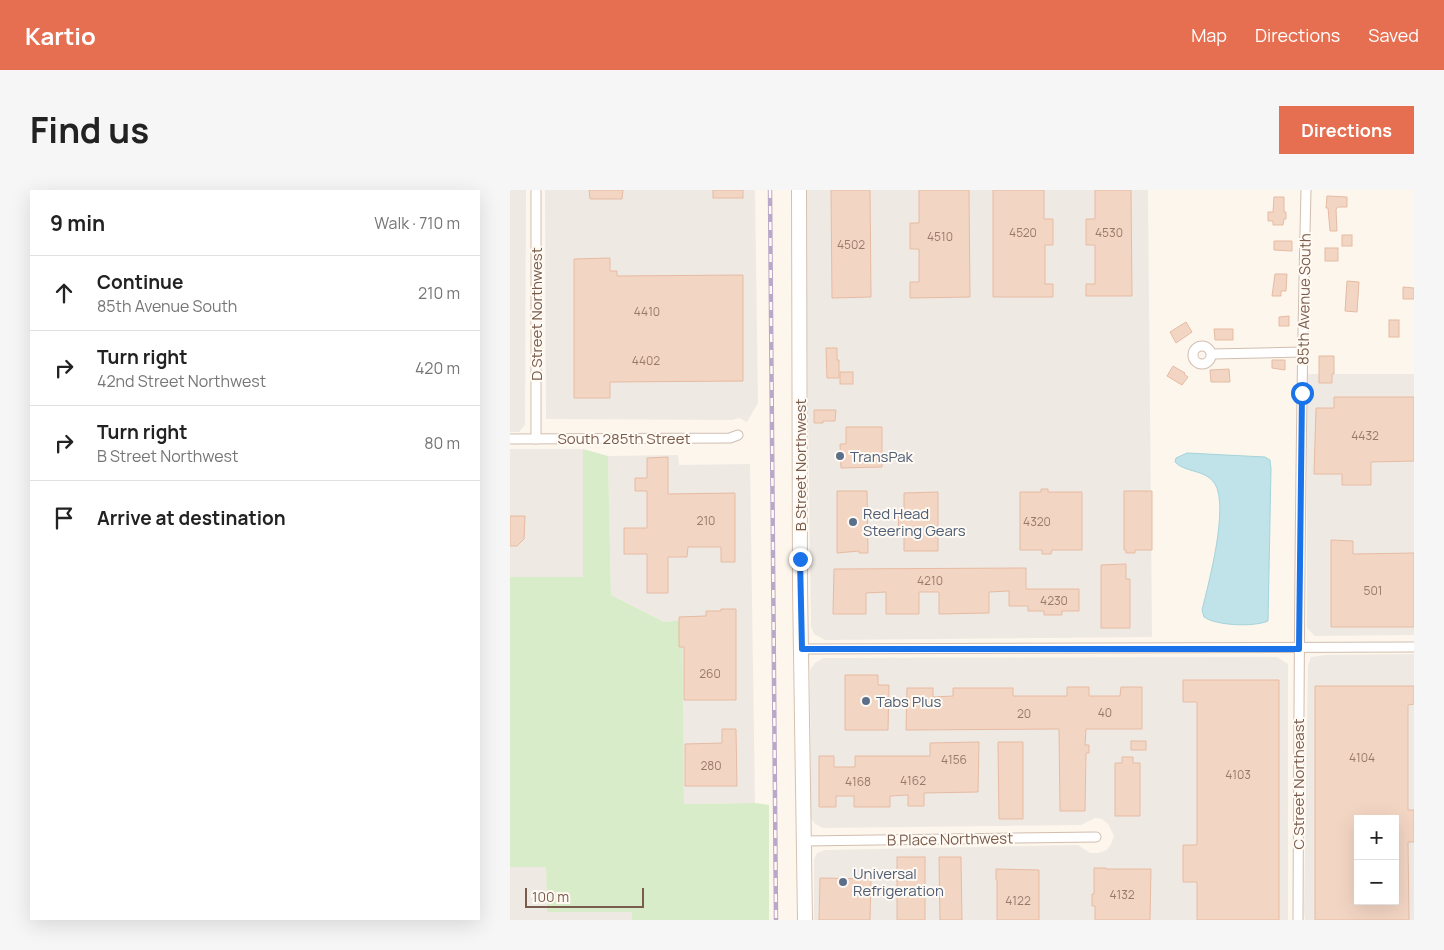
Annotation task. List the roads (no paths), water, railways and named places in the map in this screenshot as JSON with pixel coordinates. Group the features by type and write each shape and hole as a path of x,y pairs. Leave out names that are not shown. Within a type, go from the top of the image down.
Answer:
{"street":[{"name":"D Street Northwest","path":"536,190 536,439"},
{"name":"B Street Northwest","path":"799,190 805,920"},
{"name":"85th Avenue South","path":"1299,649 1302,352 1306,190"},
{"path":"1212,354 1302,352"},
{"name":"South 285th Street","path":"510,439 730,438 738,435"},
{"path":"802,649 1299,649 1414,647"},
{"name":"C Street Northeast","path":"1298,920 1299,649"},
{"name":"B Place Northwest","path":"805,841 1096,837"}],"water":[{"path":"1187,453 1265,457 1270,460 1268,621 1236,625 1204,617 1202,610 1213,564 1219,527 1219,495 1211,479 1201,473 1184,468 1175,462 1176,458"}],"railway":[{"path":"770,190 776,920"}],"place":[{"name":"TransPak","path":"840,456"},
{"name":"Red Head Steering Gears","path":"853,522"},
{"name":"Tabs Plus","path":"866,701"},
{"name":"Universal Refrigeration","path":"843,882"}]}
